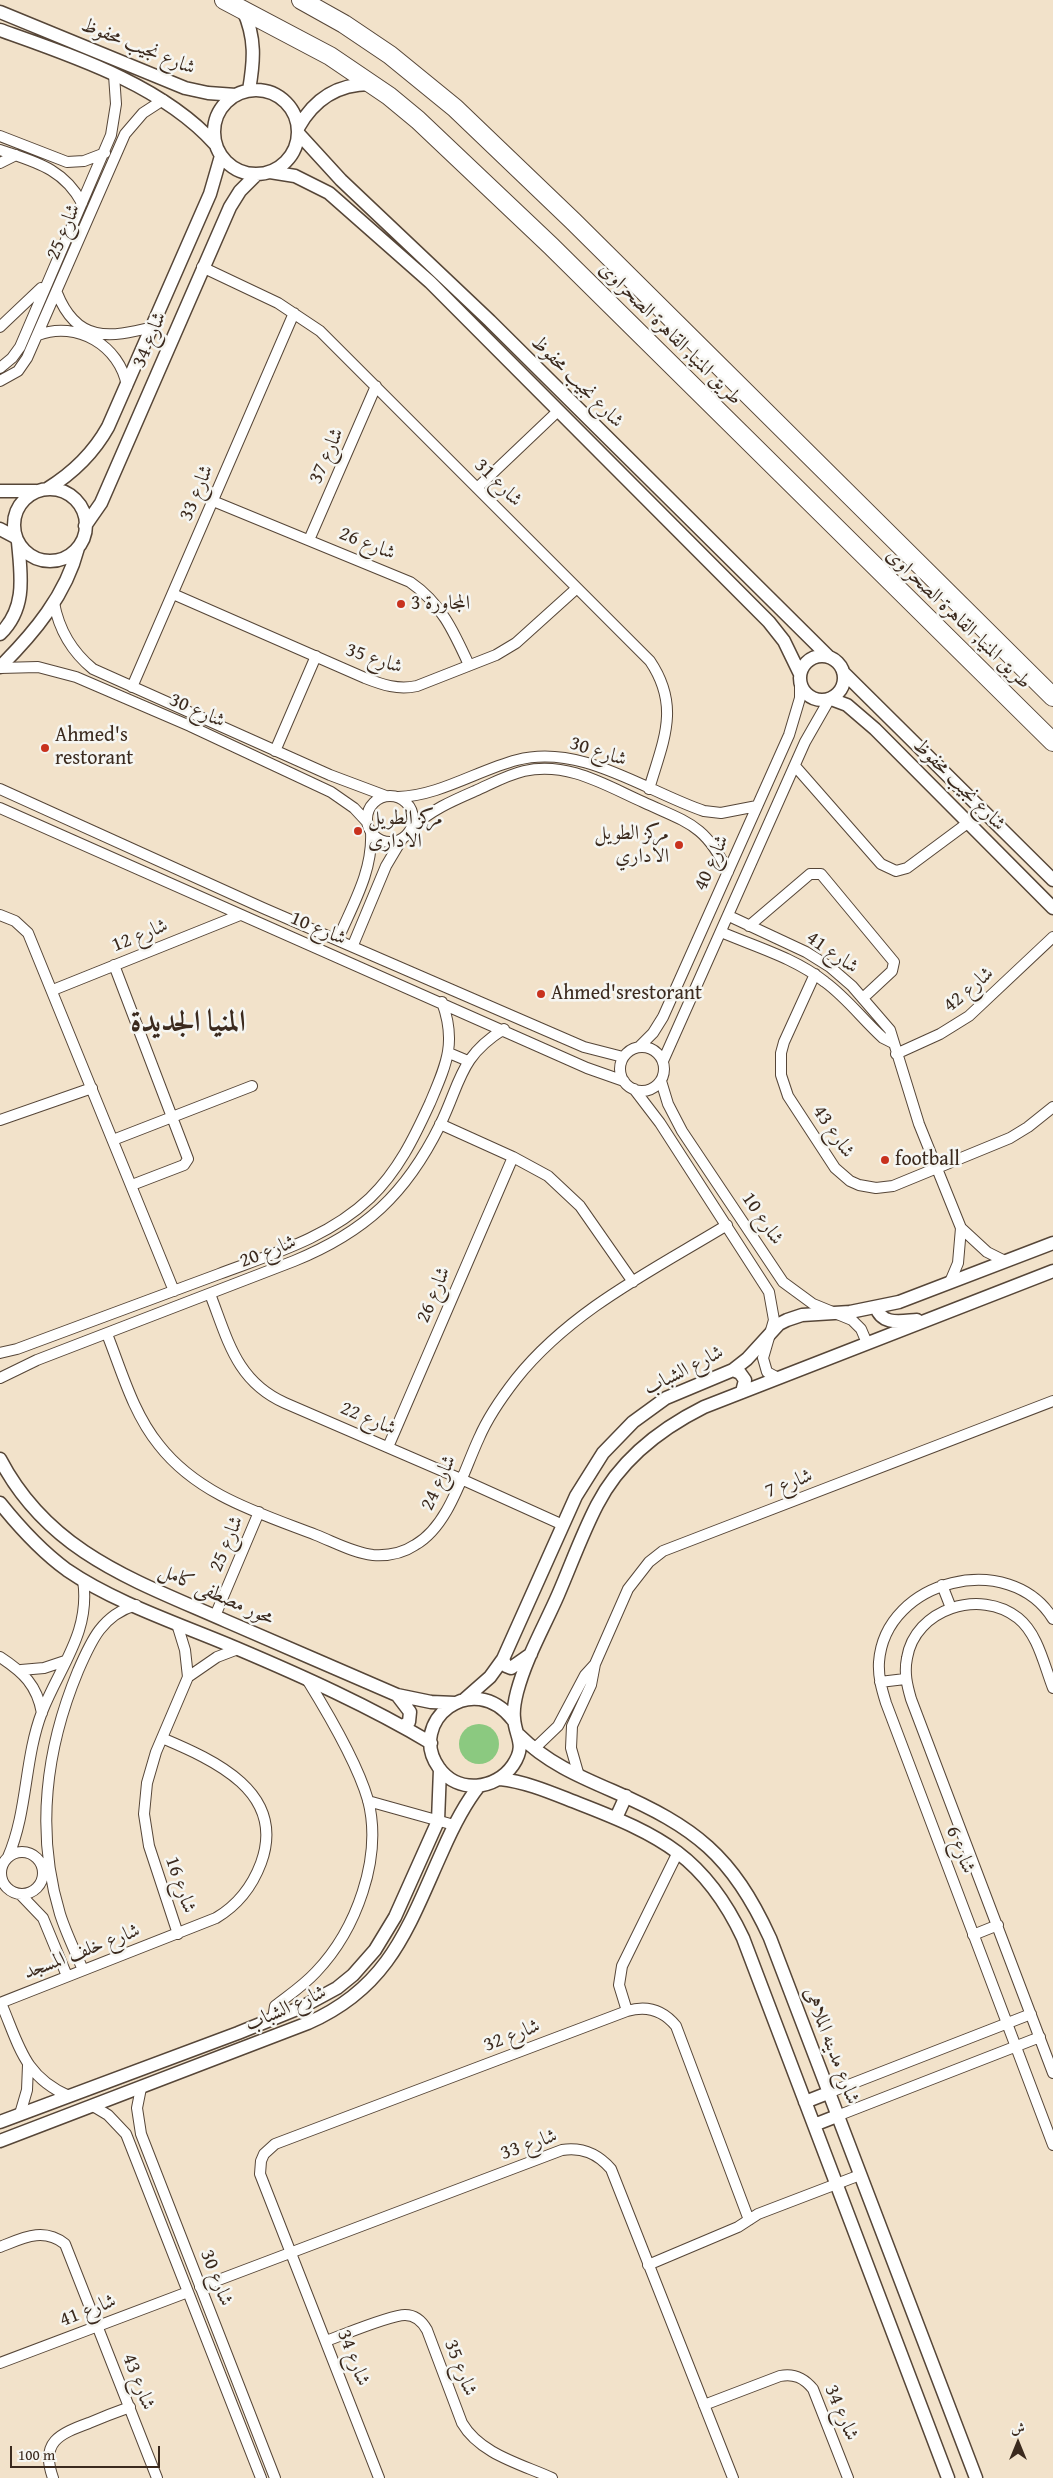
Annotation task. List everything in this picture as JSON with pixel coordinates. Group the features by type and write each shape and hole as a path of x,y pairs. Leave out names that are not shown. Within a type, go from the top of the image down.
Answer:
{"highway":[{"name":"طريق المنيا, القاهرة الصحراوى","path":"224,0 330,56 418,120 551,246 1053,742"},
{"name":"طريق المنيا, القاهرة الصحراوى","path":"301,0 344,24 390,55 455,108 587,234 1053,697"}],"street":[{"path":"243,10 251,30 254,51 249,90"},
{"name":"شارع نجيب محفوظ","path":"0,12 109,55 173,84 208,93 236,95"},
{"name":"شارع نجيب محفوظ","path":"0,30 114,75 163,100 193,121 215,144"},
{"name":"شارع 25","path":"0,368 16,353 111,135 116,115 114,75"},
{"path":"163,100 173,84"},
{"path":"298,130 315,103 327,94 355,84 370,84"},
{"path":"249,90 264,91 285,101 294,113 298,130 297,141 290,157 284,163 264,173 237,170 221,156 215,144 215,119 223,105 236,95 249,90"},
{"name":"شارع 25","path":"0,381 12,375 23,365 57,293 125,134 136,119 163,100"},
{"name":"شارع نجيب محفوظ","path":"298,130 341,180 490,321 829,657"},
{"path":"0,136 62,161 76,162 91,159 104,152 116,156"},
{"path":"0,150 45,166 67,181 82,203"},
{"path":"0,163 16,155"},
{"path":"45,166 50,156"},
{"name":"شارع 34","path":"43,490 72,472 98,444 127,386 210,194 221,156"},
{"name":"شارع نجيب محفوظ","path":"264,173 295,176 329,193 430,282 757,610 784,641 800,680"},
{"name":"شارع 34","path":"86,526 101,503 202,267 235,198 245,185 264,173"},
{"path":"329,193 341,180"},
{"name":"شارع 31","path":"202,267 294,313 334,344 650,661 665,688 668,709 667,729 649,788"},
{"path":"0,327 27,303 48,279"},
{"path":"57,293 69,315 111,354 123,373 127,386"},
{"name":"شارع 33","path":"132,687 294,313"},
{"path":"38,335 51,330 64,329 115,336 153,327"},
{"name":"شارع 37","path":"309,540 376,386"},
{"path":"477,488 558,411"},
{"path":"0,634 14,614 21,594 14,518 22,501 43,490"},
{"path":"0,491 57,490 74,499 81,507 86,526 68,580 54,603 21,647 0,668"},
{"name":"شارع 26","path":"213,501 394,574 422,590 441,610 470,665"},
{"path":"0,529 16,539 25,551 35,558 47,561 65,557 79,546"},
{"name":"شارع 35","path":"173,594 365,678 398,688 417,686 470,665 516,643 577,588"},
{"path":"757,610 768,598"},
{"name":"شارع 30","path":"54,603 64,636 93,669 338,779 386,796"},
{"path":"275,751 316,656"},
{"path":"818,656 829,657 838,663 843,672 842,687 830,699 811,698 800,680 808,660 818,656"},
{"path":"76,677 85,662"},
{"name":"شارع 30","path":"0,668 38,667 76,677 190,726 331,792 347,802 367,822"},
{"name":"شارع نجيب محفوظ","path":"843,672 1053,880"},
{"name":"شارع 40","path":"639,1047 659,1025 789,735 800,698 800,680"},
{"name":"شارع نجيب محفوظ","path":"830,699 853,709 875,728 1053,908"},
{"name":"شارع 40","path":"663,1061 805,742 830,699"},
{"path":"875,728 887,715"},
{"path":"789,735 805,742"},
{"name":"شارع 30","path":"398,796 414,795 516,760 535,756 567,757 589,763 704,811 721,813 757,806"},
{"path":"583,775 589,763"},
{"path":"795,766 881,864 890,870 907,868 969,822"},
{"name":"شارع 30","path":"412,827 432,811 455,800 525,770 548,768 583,775 698,828 709,839 728,872"},
{"path":"331,792 338,779"},
{"path":"448,784 455,800"},
{"name":"شارع 10","path":"0,789 263,908 353,945 574,1043 623,1057"},
{"path":"338,939 366,873 371,853 371,832 367,822 369,808 380,798 398,796 412,808 412,827 402,839 386,866 353,945"},
{"path":"684,821 691,806"},
{"name":"شارع 10","path":"0,808 240,915 567,1058 624,1081"},
{"path":"371,832 385,842 402,839"},
{"path":"749,926 810,874 821,874 894,962 892,971 863,998"},
{"path":"256,922 263,908"},
{"path":"0,915 15,920 28,933 174,1291"},
{"name":"شارع 12","path":"52,990 240,915"},
{"name":"شارع 41","path":"728,916 818,959 841,976 863,998 890,1030 911,1101 961,1228 987,1252 1006,1261"},
{"name":"شارع 41","path":"721,932 788,960 814,974 834,989 895,1048"},
{"name":"شارع 42","path":"895,1048 940,1034 969,1016 1053,937"},
{"path":"114,965 173,1117 188,1162 132,1186"},
{"name":"شارع 43","path":"814,974 781,1053 781,1075 788,1096 835,1168 850,1181 868,1188 885,1188 1010,1138 1028,1127 1053,1107"},
{"path":"677,986 694,994"},
{"name":"شارع 20","path":"0,1353 17,1349 308,1240 355,1210 382,1185 398,1166 415,1137 444,1071 449,1053 449,1027 442,1002"},
{"name":"شارع 20","path":"0,1378 24,1365 334,1244 371,1218 402,1185 416,1167 440,1124 457,1080 468,1061 484,1043 504,1030"},
{"path":"567,1058 574,1043"},
{"path":"639,1047 656,1052 663,1061 665,1068 661,1081 649,1090 634,1090 624,1081 620,1069 623,1057 627,1052 639,1047"},
{"path":"449,1053 468,1061"},
{"name":"شارع 10","path":"661,1081 676,1121 783,1282 802,1298 834,1313 846,1316 857,1324 866,1343"},
{"path":"113,1140 252,1086"},
{"path":"0,1120 92,1088"},
{"name":"شارع 10","path":"634,1090 664,1129 769,1292 774,1311 772,1331 762,1362 767,1372 778,1378"},
{"path":"664,1129 676,1121"},
{"path":"440,1124 513,1157 548,1176 580,1206 592,1228 633,1282"},
{"name":"شارع 26","path":"388,1447 513,1157"},
{"name":"شارع 24","path":"107,1334 136,1408 158,1445 172,1461 200,1484 233,1503 361,1552 371,1555 392,1554 414,1546 434,1530 442,1520 490,1417 528,1364 579,1318 633,1282 727,1225"},
{"name":"شارع 41","path":"950,1282 955,1275 958,1263 961,1228"},
{"name":"شارع الشباب","path":"460,1701 490,1677 503,1659 576,1496 590,1470 622,1432 666,1398 732,1370 746,1359 779,1324 795,1317 876,1308 899,1302 1053,1243"},
{"path":"262,1257 268,1271"},
{"name":"شارع الشباب","path":"514,1720 516,1694 531,1654 596,1505 621,1469 647,1442 668,1427 704,1407 1053,1271"},
{"path":"769,1292 783,1282"},
{"name":"شارع 22","path":"210,1294 234,1355 253,1383 273,1398 563,1525"},
{"path":"876,1308 880,1316 886,1320 925,1320"},
{"path":"732,1370 740,1373 745,1380 742,1392"},
{"name":"شارع 7","path":"579,1776 570,1748 570,1737 572,1726 591,1685 595,1664 628,1589 637,1574 663,1551 1053,1401"},
{"name":"محور مصطفى كامل","path":"0,1459 15,1484 43,1518 71,1544 115,1572 397,1695 431,1702 460,1701"},
{"name":"محور مصطفى كامل","path":"0,1503 35,1543 83,1580 177,1624 308,1681 403,1726 431,1743"},
{"name":"شارع 25","path":"215,1616 259,1512"},
{"path":"105,1591 115,1572"},
{"name":"شارع 6","path":"1053,1619 1035,1598 1014,1586 990,1579 964,1580 942,1585 910,1604 895,1621 885,1640 879,1661 880,1682 1053,2145"},
{"path":"67,1976 43,1918 2,1880 4,1862 20,1823 28,1765 42,1713 81,1628 85,1604 83,1580"},
{"path":"942,1585 951,1608 966,1604 986,1603 1003,1608 1018,1618 1035,1640 1053,1688"},
{"path":"83,1970 60,1916 52,1882 46,1836 45,1808 52,1753 75,1679 95,1635 112,1616 136,1605"},
{"name":"شارع 6","path":"951,1608 932,1618 916,1636 907,1657 905,1679 1053,2073"},
{"name":"شارع 16","path":"162,1738 200,1754 241,1781 262,1811 266,1834 262,1860 257,1873 240,1899 216,1918 178,1934 153,1864 144,1814 147,1783 162,1738 188,1677 185,1650 177,1624"},
{"path":"81,1628 95,1635"},
{"path":"188,1677 217,1657 238,1649"},
{"path":"503,1659 506,1666 511,1668 531,1654"},
{"path":"0,1657 21,1670 35,1689 42,1713"},
{"path":"21,1670 44,1668 65,1661"},
{"name":"شارع 7","path":"534,1749 558,1726 585,1675 595,1664"},
{"path":"880,1682 905,1679"},
{"path":"273,2018 275,2006 301,1987 330,1956 342,1938 364,1887 371,1853 368,1801 343,1743 308,1681"},
{"path":"397,1695 410,1712 409,1722 403,1726"},
{"path":"500,1779 515,1762 518,1752 519,1735 514,1720 506,1711 493,1702 476,1698 460,1701 438,1717 433,1727 431,1743 434,1760 440,1769 458,1783 479,1786 500,1779 531,1785 649,1833 678,1852 716,1891 736,1922 948,2478"},
{"name":"شارع مدينه الملاهى","path":"519,1735 556,1765 661,1812 687,1828 710,1847 730,1869 746,1891 770,1938 976,2478"},
{"name":"شارع الشباب","path":"0,2122 273,2018 320,1998 353,1975 367,1960 395,1916 438,1821 440,1769"},
{"name":"شارع الشباب","path":"0,2141 186,2071 323,2016 363,1988 386,1964 404,1937 454,1825 479,1786"},
{"path":"616,1818 626,1796"},
{"path":"368,1801 454,1825"},
{"path":"36,1858 46,1836"},
{"path":"627,2011 620,1985 622,1966 678,1852"},
{"path":"4,1862 25,1853 36,1858 43,1873 52,1882"},
{"path":"0,1894 34,1891 42,1880 43,1873"},
{"path":"973,1935 998,1924"},
{"name":"شارع خلف المسجد","path":"1,2003 178,1934"},
{"path":"1,2003 28,2065 45,2084 69,2096"},
{"name":"شارع 32","path":"292,2252 260,2174 261,2161 269,2148 275,2144 636,2008 654,2009 670,2019 676,2026 749,2220"},
{"path":"805,2102 1031,2014"},
{"path":"814,2125 1040,2037"},
{"path":"180,2054 186,2071"},
{"path":"20,2114 27,2090 28,2065"},
{"name":"شارع 30","path":"141,2088 137,2117 147,2149 275,2478"},
{"name":"شارع 30","path":"93,2106 108,2114 121,2126 134,2154 261,2478"},
{"path":"134,2154 147,2149"},
{"name":"شارع 33","path":"200,2287 562,2150 571,2149 589,2152 605,2162 611,2169 733,2478"},
{"path":"648,2264 738,2227 758,2214 860,2175"},
{"path":"0,2247 37,2234 52,2236 65,2244 98,2326"},
{"name":"شارع 34","path":"292,2252 379,2478"},
{"name":"شارع 41","path":"0,2363 188,2292"},
{"path":"198,2318 211,2313"},
{"name":"شارع 35","path":"326,2341 399,2316 412,2316 419,2319 427,2330 462,2423 472,2437 485,2447 552,2478"},
{"name":"شارع 43","path":"98,2326 157,2478"},
{"name":"شارع 34","path":"704,2405 780,2376 801,2378 813,2389 848,2478"},
{"path":"53,2478 49,2454 54,2441 59,2436 130,2407"}],"green space":[{"path":"479,1724 493,1730 499,1744 493,1758 479,1764 465,1758 459,1744 465,1730"}],"place":[{"name":"المجاورة 3","path":"401,604"},
{"name":"Ahmed's restorant","path":"45,748"},
{"name":"مركز الطويل الادارى","path":"358,831"},
{"name":"مركز الطويل الاداري","path":"679,845"},
{"name":"Ahmed'srestorant","path":"541,994"},
{"name":"football","path":"885,1160"}],"district":[{"name":"المنيا الجديدة","path":"188,1023"}]}
